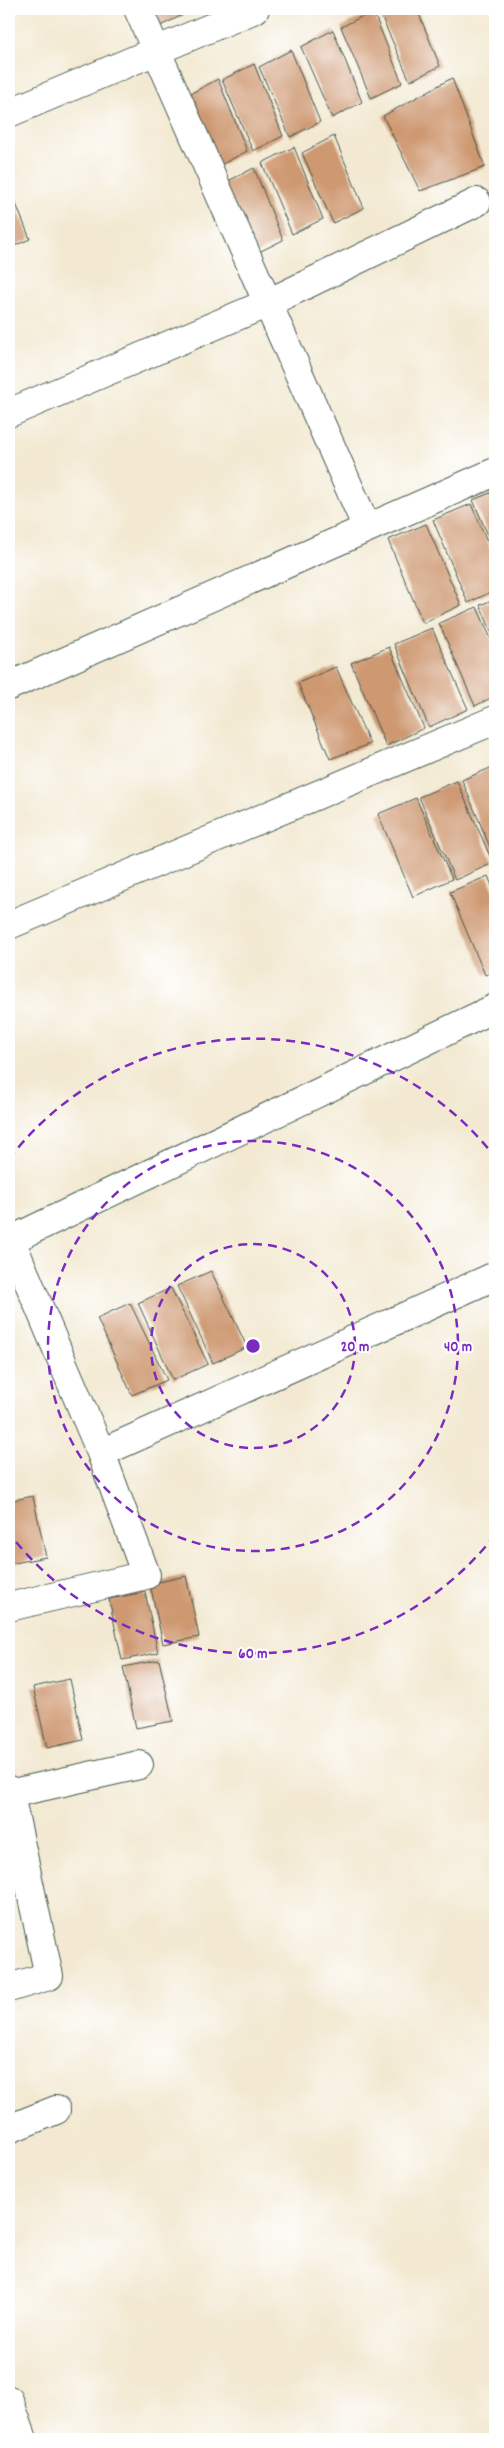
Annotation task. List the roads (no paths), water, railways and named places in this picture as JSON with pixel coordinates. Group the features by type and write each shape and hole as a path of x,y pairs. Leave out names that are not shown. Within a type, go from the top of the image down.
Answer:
{"street":[{"path":"138,9 367,528"},
{"path":"9,113 255,9"},
{"path":"9,413 268,303 477,202"},
{"path":"9,686 495,472"},
{"path":"9,925 495,720"},
{"path":"9,1607 146,1575 101,1454 9,1239 495,1008"},
{"path":"101,1454 495,1276"},
{"path":"9,1988 49,1976 9,1793 139,1765"},
{"path":"9,2129 56,2110"},
{"path":"9,2400 23,2439"}]}
